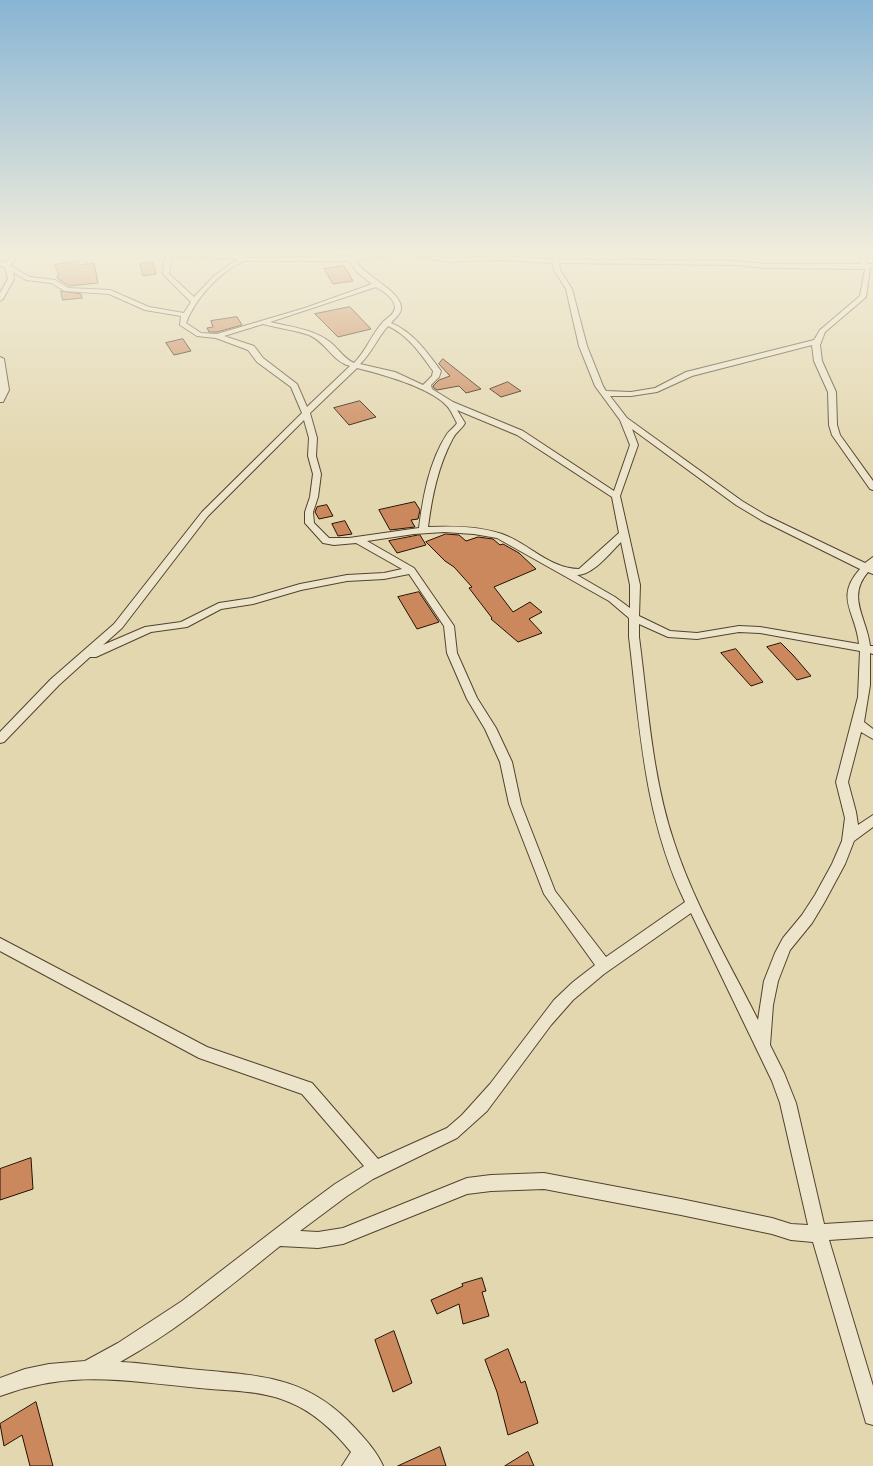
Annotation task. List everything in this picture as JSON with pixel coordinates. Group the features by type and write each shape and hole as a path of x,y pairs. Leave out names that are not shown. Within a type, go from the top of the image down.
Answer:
{"street":[{"path":"182,323 199,335 217,336 251,348 263,362 290,382 306,414 313,438 312,456 318,474 309,512 310,523 326,541 359,541 388,534 423,531 462,530 491,533 562,572 580,577 634,617 661,632 677,636 714,634 739,629 760,630 869,649"},
{"path":"217,336 257,323"},
{"path":"280,323 289,330 312,334 329,345 344,361 356,366 392,374 429,390 450,404 520,433 616,496"},
{"path":"0,739 55,682 118,626 205,514 356,366 366,355 377,334 386,323"},
{"path":"392,323 418,346 437,371 435,377 428,383 429,390"},
{"path":"577,323 584,350 603,393 624,420 634,445 634,450 616,496 635,585 634,637 638,675 654,792 667,841 692,904 764,1046 788,1103 818,1232 873,1416"},
{"path":"832,323 822,332 816,342 818,361 832,392 833,424 836,435 873,487"},
{"path":"603,393 631,394 657,390 703,370 816,342"},
{"path":"0,359 5,390 0,400"},
{"path":"423,531 428,495 440,458 451,434 458,429 461,423 450,404"},
{"path":"624,420 739,503 770,522 871,566 853,586 852,594 854,606 869,649 865,686 842,782 844,795 852,817 852,830 834,874 806,920 786,944 776,967 764,1015 764,1046"},
{"path":"580,577 625,533"},
{"path":"359,541 411,570 449,626 452,653 468,690 490,728 506,762 515,804 550,894 604,966"},
{"path":"81,659 149,629 183,625 219,606 253,600 328,581 384,576 411,570"},
{"path":"857,723 873,735"},
{"path":"848,839 873,820"},
{"path":"90,1368 120,1353 180,1313 226,1280 342,1190 376,1168 452,1133 462,1125 494,1088 541,1025 560,1003 604,966 692,904"},
{"path":"0,944 204,1053 307,1088 376,1168"},
{"path":"279,1238 318,1240 343,1236 467,1186 544,1181 681,1207 772,1226 791,1232 873,1229"},
{"path":"0,1387 16,1380 49,1372 90,1368 256,1382 290,1392 325,1413 351,1436 362,1461"}],"building":[{"path":"212,323 241,323 242,325 217,332 209,332 207,328 213,327"},
{"path":"324,323 366,323 371,329 338,337"},
{"path":"183,339 191,351 174,355 166,343"},
{"path":"443,359 481,389 466,393 459,386 437,390 434,388 433,386 439,380 450,376 439,364"},
{"path":"508,382 521,391 501,397 490,389"},
{"path":"360,401 376,417 349,425 334,408"},
{"path":"415,502 420,510 418,519 411,520 415,527 390,530 379,510"},
{"path":"327,505 333,516 319,519 315,512 317,507"},
{"path":"345,521 352,534 338,536 332,524"},
{"path":"446,534 459,535 466,541 478,537 493,539 500,545 503,544 519,553 536,569 494,587 513,612 530,602 542,612 529,619 542,633 518,642 491,619 469,588 472,587 454,567 445,561 426,542"},
{"path":"420,535 426,545 397,553 389,541"},
{"path":"419,592 439,622 417,629 398,597"},
{"path":"781,643 811,676 797,680 767,647"},
{"path":"736,649 763,682 751,686 721,653"},
{"path":"31,1158 33,1189 0,1200 0,1169"},
{"path":"482,1278 486,1291 482,1292 489,1316 463,1324 459,1304 437,1314 431,1300 463,1286 462,1284"},
{"path":"394,1331 412,1383 393,1392 375,1340"},
{"path":"508,1349 521,1383 525,1381 538,1423 508,1435 497,1392 485,1360"},
{"path":"36,1402 53,1466 30,1466 22,1435 4,1446 0,1424"},
{"path":"440,1447 446,1466 398,1466"},
{"path":"528,1452 534,1466 505,1466"}]}
